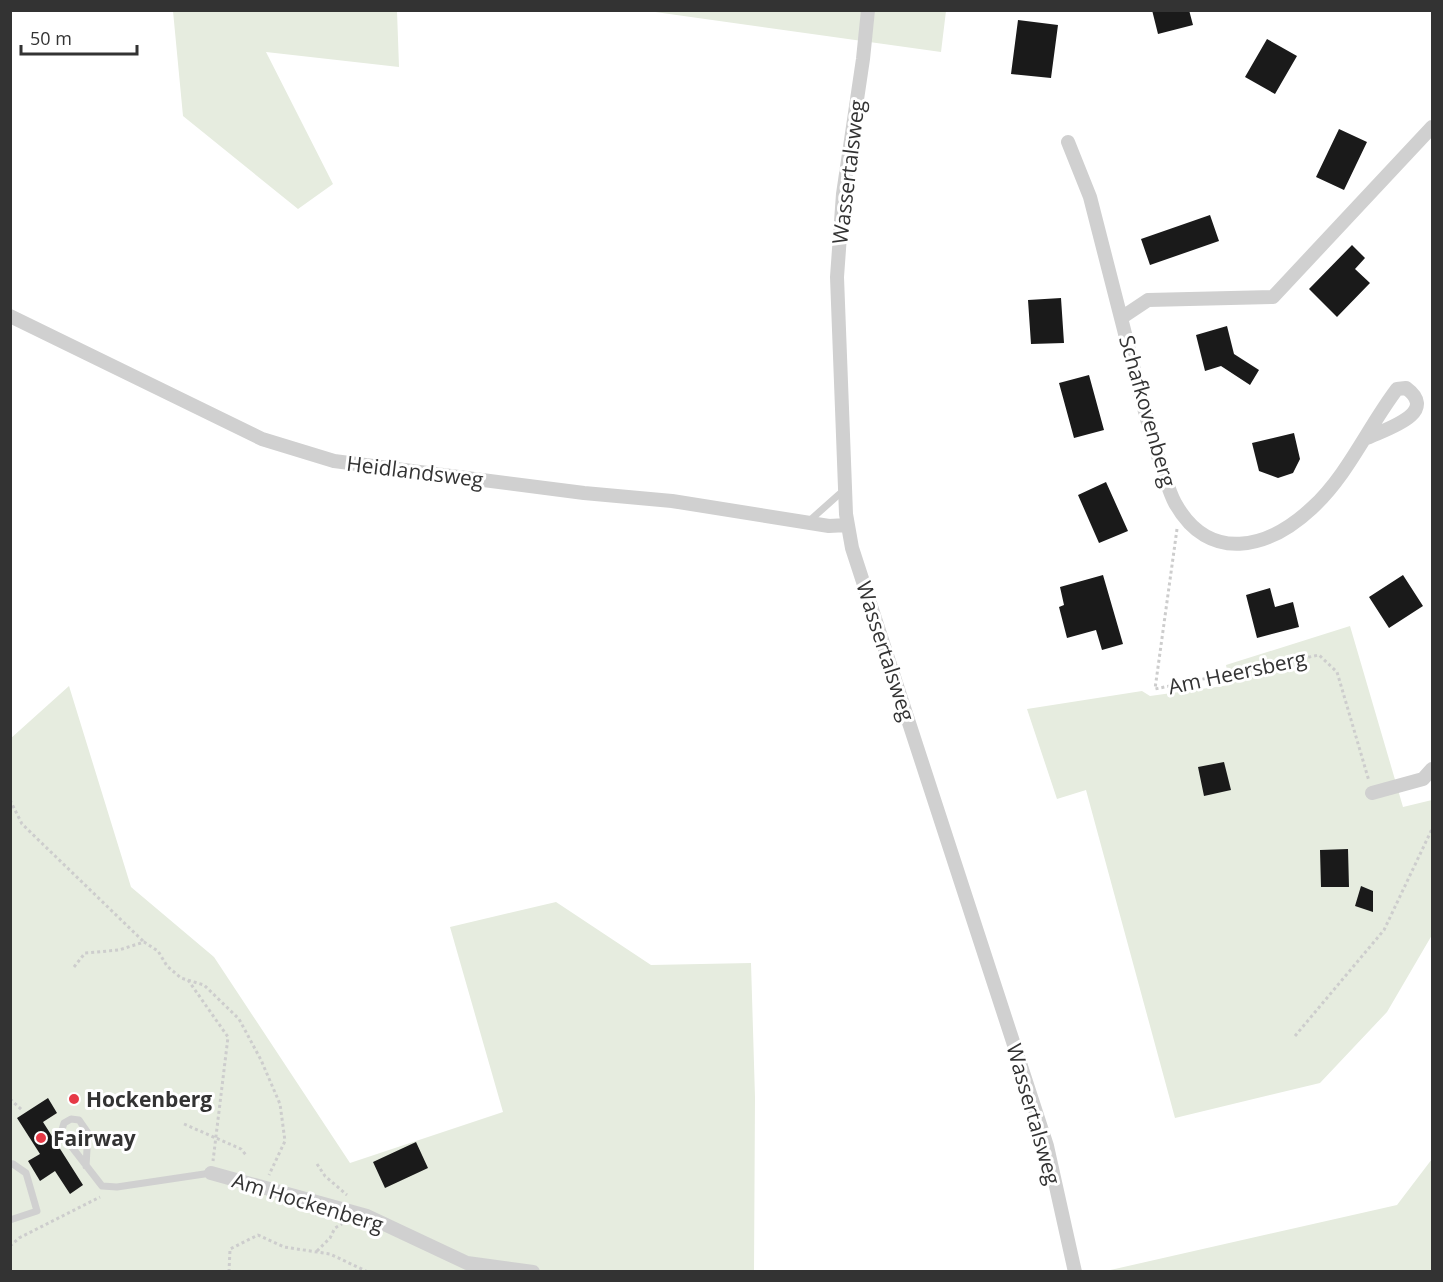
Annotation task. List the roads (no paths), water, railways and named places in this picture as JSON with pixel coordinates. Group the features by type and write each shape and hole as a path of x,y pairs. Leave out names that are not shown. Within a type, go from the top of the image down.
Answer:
{"street":[{"name":"Wassertalsweg","path":"868,10 843,194 837,277 848,525 852,548 1047,1146 1075,1272"},
{"name":"Schafkovenberg","path":"1121,318 1148,300 1273,297 1432,127"},
{"name":"Schafkovenberg","path":"1068,142 1090,197 1153,442 1175,502 1197,531 1222,543 1246,545 1273,538 1313,508 1367,438"},
{"name":"Heidlandsweg","path":"10,316 262,439 334,461 572,492 672,501 829,526 848,525"},
{"path":"1372,793 1423,779 1432,769"},
{"name":"Am Hockenberg","path":"211,1173 356,1212 467,1263 533,1272"}],"lane":[{"path":"808,522 845,489"},
{"path":"70,1119 79,1120 88,1133 86,1166 61,1132 64,1123 70,1119"},
{"path":"10,1220 37,1211 26,1173 14,1164"},
{"name":"Am Hockenberg","path":"86,1166 102,1186 117,1187 211,1173"}],"place":[{"name":"Hockenberg","path":"74,1099"},
{"name":"Fairway","path":"41,1138"}]}
